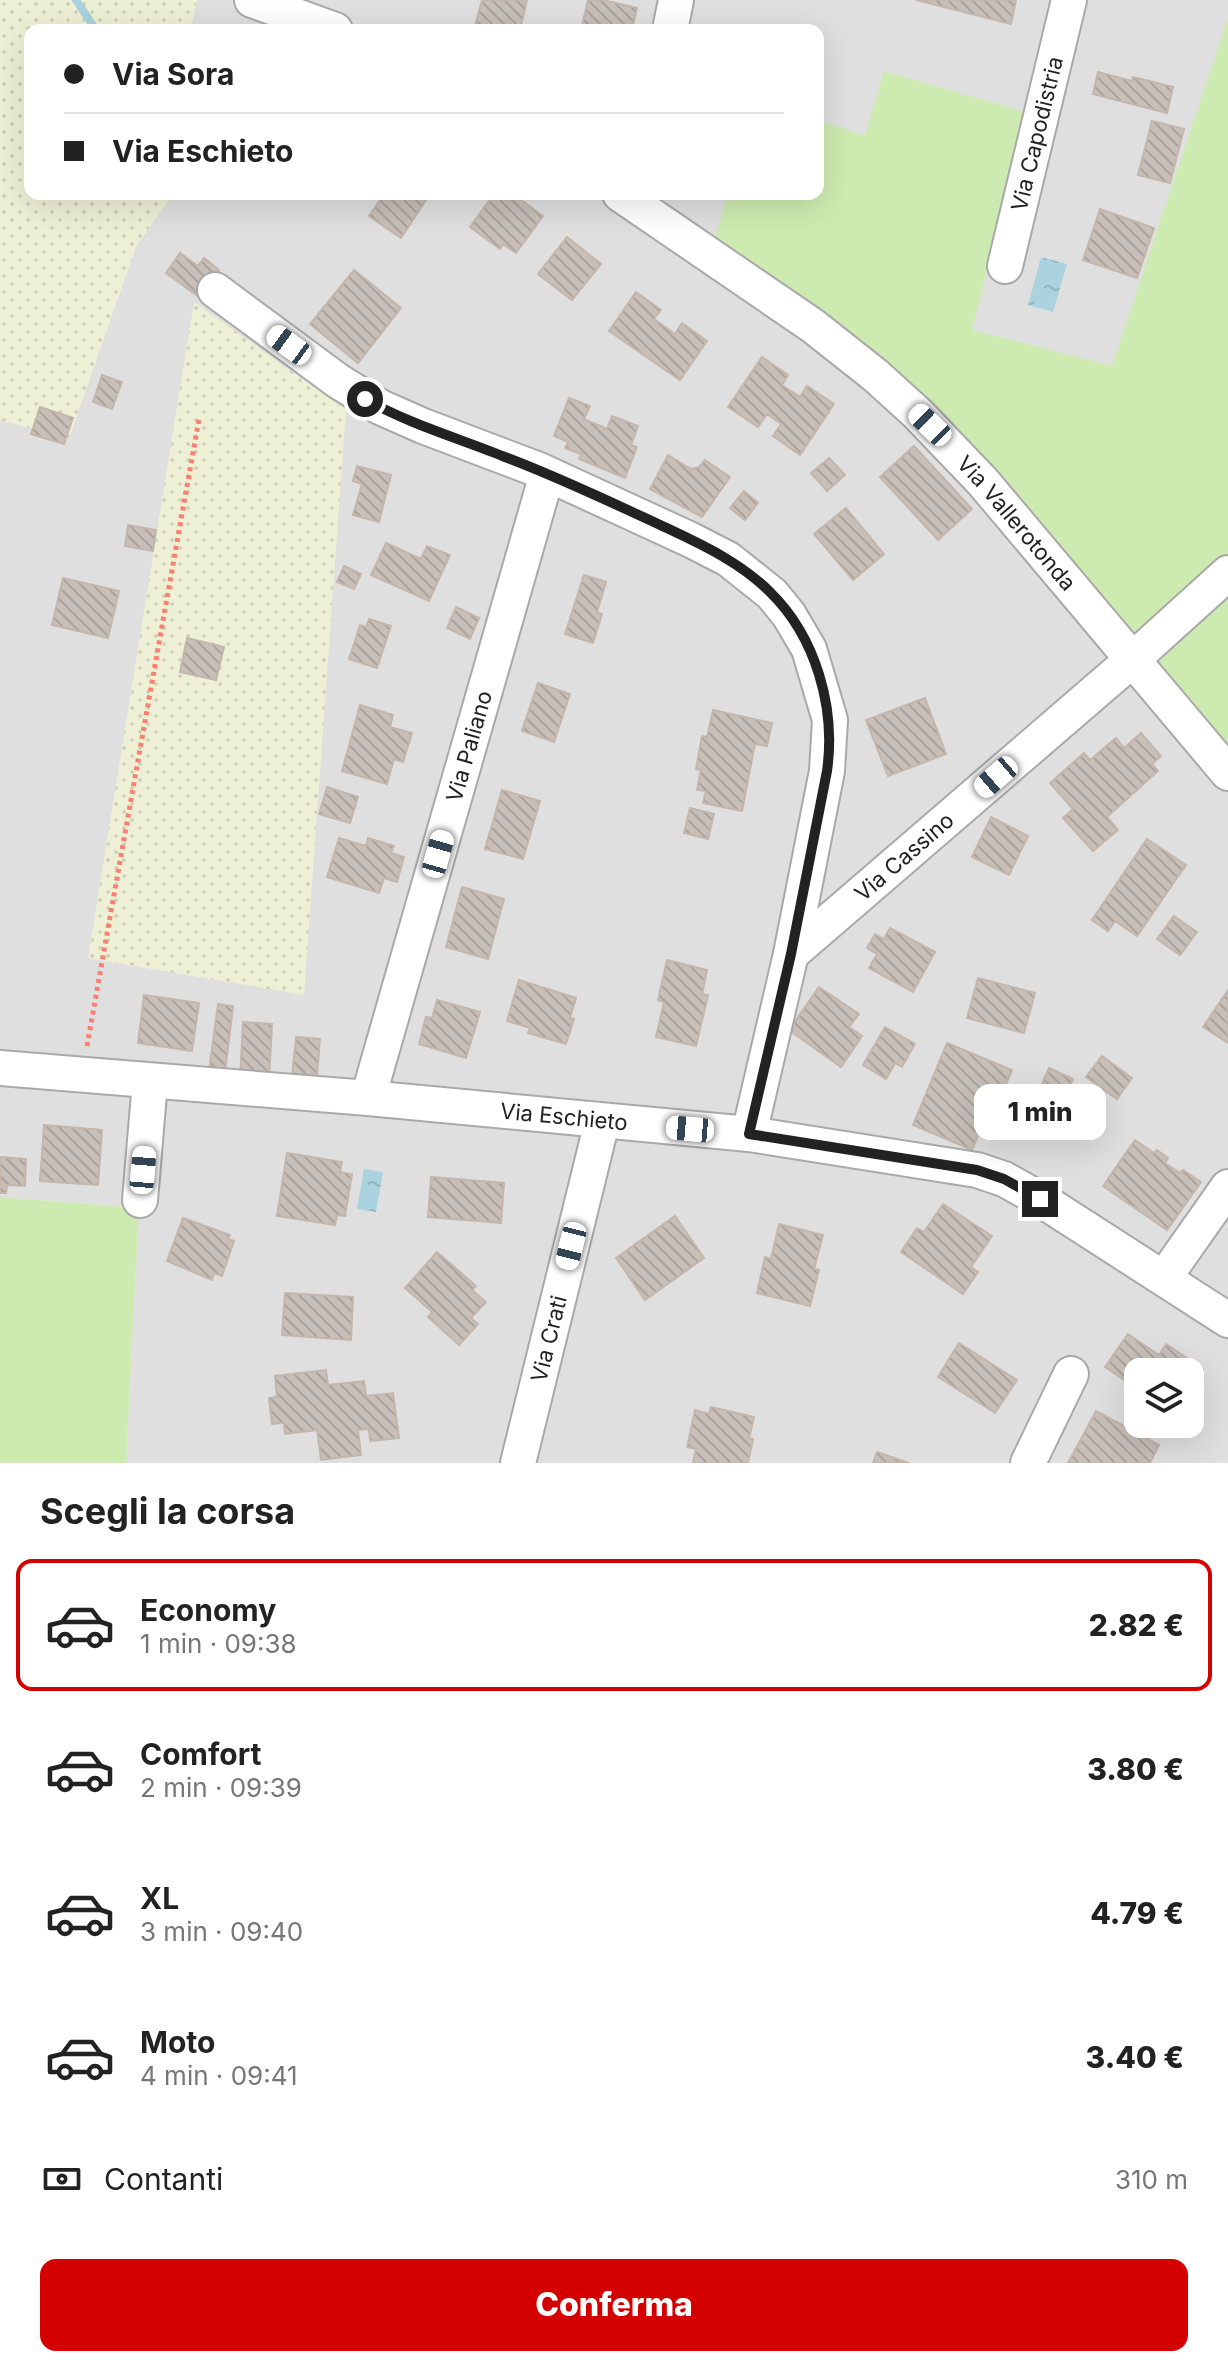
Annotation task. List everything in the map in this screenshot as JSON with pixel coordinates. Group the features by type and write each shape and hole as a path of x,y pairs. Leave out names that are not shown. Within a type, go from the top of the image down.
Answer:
{"street":[{"path":"252,0 318,24"},
{"path":"671,24 676,0"},
{"name":"Via Capodistria","path":"1005,266 1069,0"},
{"name":"Via Vallerotonda","path":"632,200 813,326 890,388 945,440 1228,773"},
{"path":"215,290 338,381 380,407 539,470 691,540 728,559 772,594 789,615 809,649 826,701 830,720 827,771 791,954 749,1134"},
{"name":"Via Paliano","path":"368,1098 543,488"},
{"name":"Via Cassino","path":"791,954 1132,660 1228,573"},
{"name":"Via Eschieto","path":"0,1068 368,1098 749,1134 988,1173 1040,1199 1228,1320"},
{"path":"140,1200 150,1082"},
{"name":"Via Crati","path":"518,1463 602,1122"},
{"path":"1164,1278 1228,1187"},
{"path":"1028,1463 1071,1374"}],"path":[{"path":"82,1075 199,419"}],"shaded area":[{"path":"197,0 1228,0 1228,1463 126,1463 139,1208 0,1197 0,420 69,438 136,246 169,200 824,200 824,24 191,24"}],"green space":[{"path":"0,0 197,0 191,24 24,24 24,200 169,200 136,246 69,438 0,420"},
{"path":"1228,18 1228,753 945,416 829,317 715,238 726,200 824,200 824,122 865,136 884,71 1027,113 972,330 1112,366"},
{"path":"194,302 346,410 304,995 88,958"},
{"path":"0,1197 139,1208 126,1463 0,1463"}],"water":[{"path":"1041,257 1067,264 1053,312 1028,305"},
{"path":"364,1169 383,1172 376,1212 357,1209"}],"building":[{"path":"482,0 527,0 521,24 476,24"},
{"path":"588,0 603,0 637,8 633,24 582,24"},
{"path":"916,0 1016,0 1011,24"},
{"path":"1098,72 1173,87 1167,113 1093,94"},
{"path":"1152,121 1184,129 1170,183 1138,175"},
{"path":"380,200 426,200 401,238 369,216"},
{"path":"490,200 521,200 543,216 516,253 503,244 500,249 470,227"},
{"path":"1100,209 1154,228 1137,278 1083,260"},
{"path":"567,237 601,264 572,300 538,274"},
{"path":"180,253 198,266 204,258 219,270 199,297 166,273"},
{"path":"354,270 401,308 358,363 310,324"},
{"path":"636,292 661,310 654,319 675,334 682,323 707,341 680,380 609,331"},
{"path":"762,357 788,375 782,385 800,397 807,386 834,404 800,455 773,436 781,424 767,414 758,427 728,407"},
{"path":"102,375 122,382 112,409 93,402"},
{"path":"569,398 590,406 584,419 607,429 612,416 638,426 631,445 637,447 625,478 579,459 581,454 565,448 568,442 554,436"},
{"path":"40,407 73,418 64,444 31,434"},
{"path":"914,446 972,509 938,540 880,477"},
{"path":"668,455 691,469 699,467 705,460 730,477 702,517 650,489"},
{"path":"829,458 845,475 827,491 811,473"},
{"path":"357,466 391,475 379,522 353,515 362,484 353,481"},
{"path":"744,491 758,503 745,520 730,508"},
{"path":"846,508 884,554 853,580 814,534"},
{"path":"128,525 156,530 153,551 125,546"},
{"path":"386,543 421,559 427,546 450,555 429,601 371,575"},
{"path":"344,566 361,574 354,589 337,582"},
{"path":"584,575 606,582 597,612 602,614 593,643 565,634"},
{"path":"63,578 119,591 108,638 52,625"},
{"path":"456,607 479,618 470,639 447,628"},
{"path":"369,619 391,626 377,668 349,659 360,625 366,627"},
{"path":"187,638 224,647 216,680 180,672"},
{"path":"538,683 570,694 554,742 522,731"},
{"path":"925,698 946,754 888,776 866,720"},
{"path":"360,705 393,715 390,727 412,733 403,762 394,759 387,784 342,771"},
{"path":"713,710 772,723 767,746 755,744 742,811 703,803 706,791 697,790 701,770 696,769 702,736 707,737"},
{"path":"1141,733 1161,756 1152,764 1158,771 1107,817 1118,830 1093,851 1063,818 1073,809 1050,783 1084,753 1090,760 1116,738 1124,748"},
{"path":"327,787 358,797 350,823 319,814"},
{"path":"502,790 540,801 523,859 485,849"},
{"path":"690,808 714,814 708,839 684,833"},
{"path":"991,817 1028,836 1009,875 972,857"},
{"path":"339,838 366,846 368,838 394,846 391,853 404,857 397,882 384,878 379,893 327,877"},
{"path":"1147,839 1186,865 1137,936 1115,921 1108,931 1092,920"},
{"path":"462,887 504,899 488,959 446,947"},
{"path":"1174,916 1197,932 1180,955 1157,939"},
{"path":"890,928 935,952 913,992 869,968 877,954 867,948 875,934 884,939"},
{"path":"667,960 707,970 702,994 708,995 696,1046 656,1037 664,1002 658,1000"},
{"path":"978,978 1035,993 1024,1033 967,1018"},
{"path":"519,980 576,998 570,1018 574,1019 566,1044 528,1033 530,1028 507,1021"},
{"path":"819,987 859,1014 849,1027 862,1036 841,1067 789,1030"},
{"path":"1228,990 1228,1043 1203,1027"},
{"path":"144,995 199,1003 192,1051 138,1043"},
{"path":"437,1000 480,1012 466,1058 419,1044 426,1017 432,1018"},
{"path":"218,1004 233,1006 225,1073 209,1071"},
{"path":"243,1022 272,1024 269,1080 240,1078"},
{"path":"885,1027 915,1044 902,1067 895,1063 886,1079 863,1065"},
{"path":"296,1037 320,1039 316,1088 291,1086"},
{"path":"947,1043 1012,1070 1004,1089 998,1087 972,1150 913,1125"},
{"path":"1102,1056 1132,1078 1117,1099 1086,1077"},
{"path":"1049,1068 1073,1079 1064,1099 1040,1088"},
{"path":"44,1125 102,1130 98,1185 40,1181"},
{"path":"1135,1140 1168,1158 1165,1163 1180,1173 1183,1170 1201,1182 1167,1230 1103,1186"},
{"path":"287,1153 342,1162 340,1172 352,1174 345,1216 337,1215 335,1225 277,1216"},
{"path":"0,1157 26,1159 25,1186 7,1185 6,1193 0,1193"},
{"path":"431,1177 504,1183 501,1223 428,1217"},
{"path":"943,1204 992,1236 971,1267 978,1272 963,1294 901,1252 917,1228 924,1232"},
{"path":"675,1216 704,1258 645,1300 616,1258"},
{"path":"183,1218 230,1235 228,1239 234,1241 222,1276 214,1273 212,1280 167,1261"},
{"path":"779,1224 823,1235 814,1269 819,1270 810,1306 757,1293 765,1257 771,1259"},
{"path":"437,1252 476,1286 472,1290 486,1302 471,1318 478,1324 459,1345 428,1317 432,1312 405,1288"},
{"path":"285,1293 353,1297 351,1340 282,1335"},
{"path":"1128,1334 1159,1355 1166,1344 1187,1358 1124,1358 1124,1380 1105,1367"},
{"path":"959,1343 1017,1380 995,1413 938,1377"},
{"path":"326,1370 328,1385 364,1381 366,1396 393,1393 399,1438 370,1441 369,1429 358,1430 361,1455 321,1460 317,1430 285,1434 284,1423 272,1424 269,1398 277,1397 275,1376"},
{"path":"711,1407 754,1417 748,1463 693,1463 696,1449 687,1447 695,1410 709,1414"},
{"path":"1096,1411 1124,1426 1124,1438 1146,1438 1159,1445 1150,1463 1068,1463"},
{"path":"877,1452 909,1463 873,1463"}],"waterway":[{"path":"76,0 92,24"}],"route":[{"path":"365,399 408,420 539,470 691,540 728,559 772,594 809,649 826,701 830,742 791,954 749,1134 977,1170 1004,1179 1040,1199"}]}
